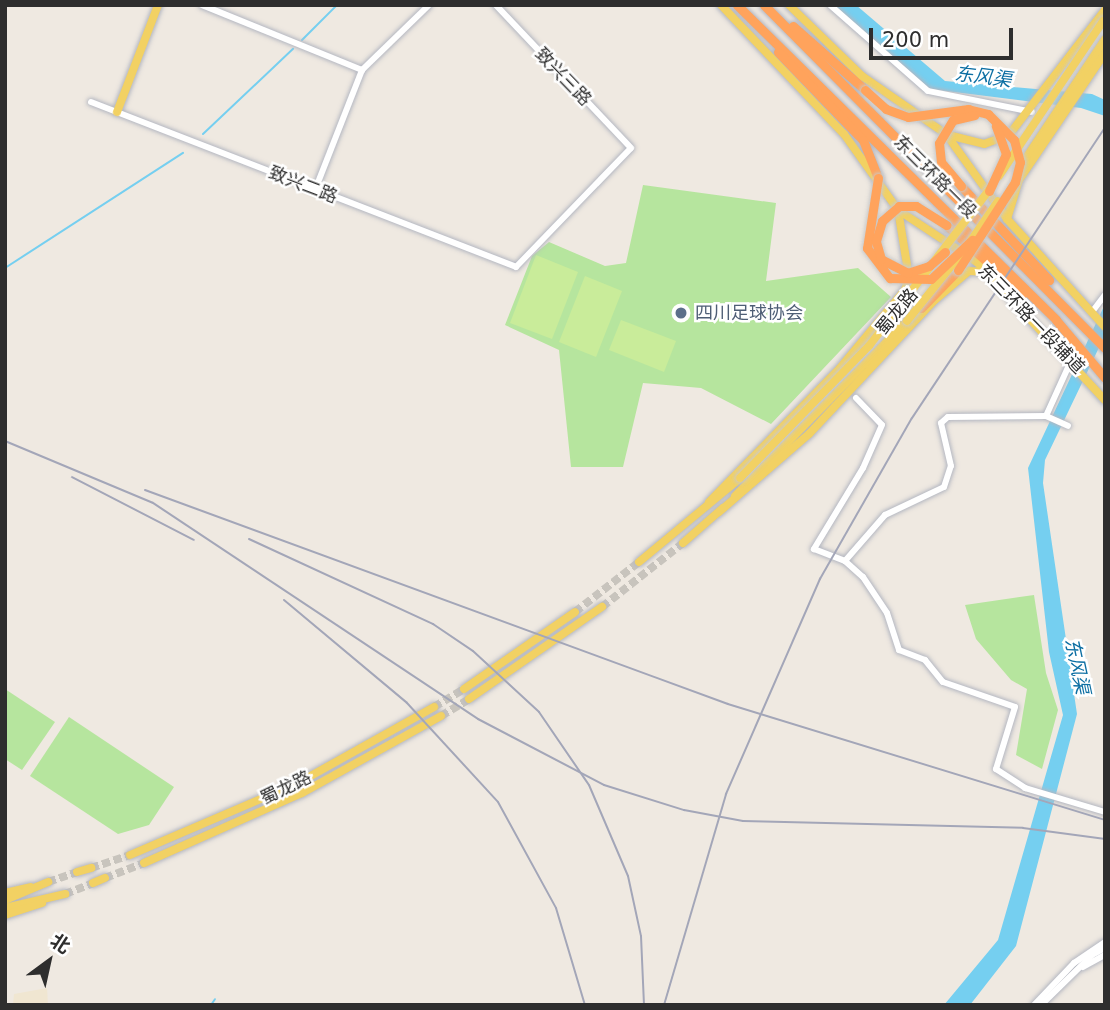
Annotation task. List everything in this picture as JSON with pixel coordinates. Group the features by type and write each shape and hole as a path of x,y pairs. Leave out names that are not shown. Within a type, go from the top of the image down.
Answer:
{"highway":[{"path":"766,5 886,109 908,117 968,109 988,114 1008,130 1020,162 1009,194 958,270 906,321"},
{"name":"东三环路一段","path":"766,5 1068,307 1105,348"},
{"path":"740,8 863,141 878,178 867,248 890,278 931,279 972,240"},
{"name":"东三环路一段","path":"740,8 1056,320 1103,375"},
{"path":"989,191 1006,143 997,127 973,115 953,120 939,143 941,162 961,186 1028,252 1068,307"},
{"path":"945,252 929,266 908,273 881,259 876,241 882,222 899,206 916,206 946,225 1056,320"}],"main road":[{"path":"117,112 158,5"},
{"name":"东三环路一段辅道","path":"720,5 844,134 898,210 986,272 1073,361 1105,400"},
{"path":"789,5 862,76 946,134 972,144 996,142 1032,111 1105,10"},
{"name":"蜀龙路","path":"683,543 719,512 743,482 869,346 945,252 1104,20"},
{"name":"蜀龙路","path":"639,562 709,502 743,482 906,321 972,240 1105,39"},
{"path":"1007,219 1019,180 1105,53"},
{"path":"946,134 1007,219 1105,327"},
{"path":"709,502 840,368 905,290 909,278 898,210"},
{"path":"719,512 816,426 935,300 969,271 986,272"},
{"path":"469,699 602,607"},
{"path":"464,690 575,612"},
{"name":"蜀龙路","path":"130,855 298,783 434,707"},
{"name":"蜀龙路","path":"144,863 302,793 441,716"},
{"path":"77,872 91,868"},
{"path":"93,883 105,878"},
{"path":"5,893 44,884 5,900"},
{"path":"5,915 65,894"},
{"path":"5,908 55,898"}],"street":[{"path":"202,5 362,70"},
{"path":"315,190 362,70 429,5"},
{"name":"致兴三路","path":"496,5 631,148 516,267"},
{"path":"830,5 928,91 1032,111"},
{"name":"致兴二路","path":"91,102 516,267"},
{"path":"1094,315 1105,295"},
{"path":"1046,416 1073,361"},
{"path":"856,398 882,425 863,468 814,550 845,561 881,603 899,650 925,660 943,682 1015,707 996,769 1035,792 1105,812"},
{"path":"845,561 885,516 944,487 951,466 944,419 994,412 1046,416 1068,426"},
{"path":"1034,1005 1105,942"},
{"path":"1041,1005 1068,973 1105,948"},
{"path":"1068,973 1105,955"}],"shaded area":[{"path":"47,988 48,1005 13,1005 14,994"}],"green space":[{"path":"643,185 776,203 766,281 858,268 891,297 771,424 701,388 643,383 623,467 571,467 559,350 505,325 532,256 549,242 605,266 626,263"},
{"path":"536,255 578,272 552,339 510,323"},
{"path":"585,276 622,291 596,357 559,342"},
{"path":"621,320 676,341 664,372 609,350"},
{"path":"1034,595 1046,673 1058,710 1042,769 1016,755 1027,689 1011,680 976,639 965,605"},
{"path":"5,689 55,722 22,770 5,759"},
{"path":"69,717 174,787 149,825 118,834 30,776"}],"water":[{"path":"833,5 856,5 945,81 1092,94 1105,100 1105,116 1081,108 930,89"},
{"path":"1105,304 1105,335 1045,460 1043,483 1077,714 1016,946 970,1005 944,1005 998,940 1063,715 1049,652 1028,468"}],"waterway":[{"path":"302,40 337,5"},
{"path":"203,134 293,49"},
{"path":"5,268 183,153"},
{"path":"211,1005 215,999"}],"tunnel":[{"path":"602,607 683,543"},
{"path":"575,612 639,562"},
{"path":"434,707 464,689"},
{"path":"441,716 469,699"},
{"path":"91,868 130,855"},
{"path":"105,878 144,863"},
{"path":"48,882 77,872"},
{"path":"65,894 93,883"}],"railway":[{"path":"664,1005 726,794 820,579 912,418 1105,128"},
{"path":"5,441 153,503 478,719 604,785 684,810 743,821 1023,828 1105,839"},
{"path":"72,477 194,540"},
{"path":"145,490 728,704 1105,820"},
{"path":"249,539 433,624 473,651 539,712 589,785 628,876 641,936 644,1005"},
{"path":"284,600 407,703 498,802 556,908 585,1005"}],"place":[{"name":"四川足球协会","path":"681,313"}],"water label":[{"name":"东风渠","path":"983,77"},
{"name":"东风渠","path":"1077,666"}]}
